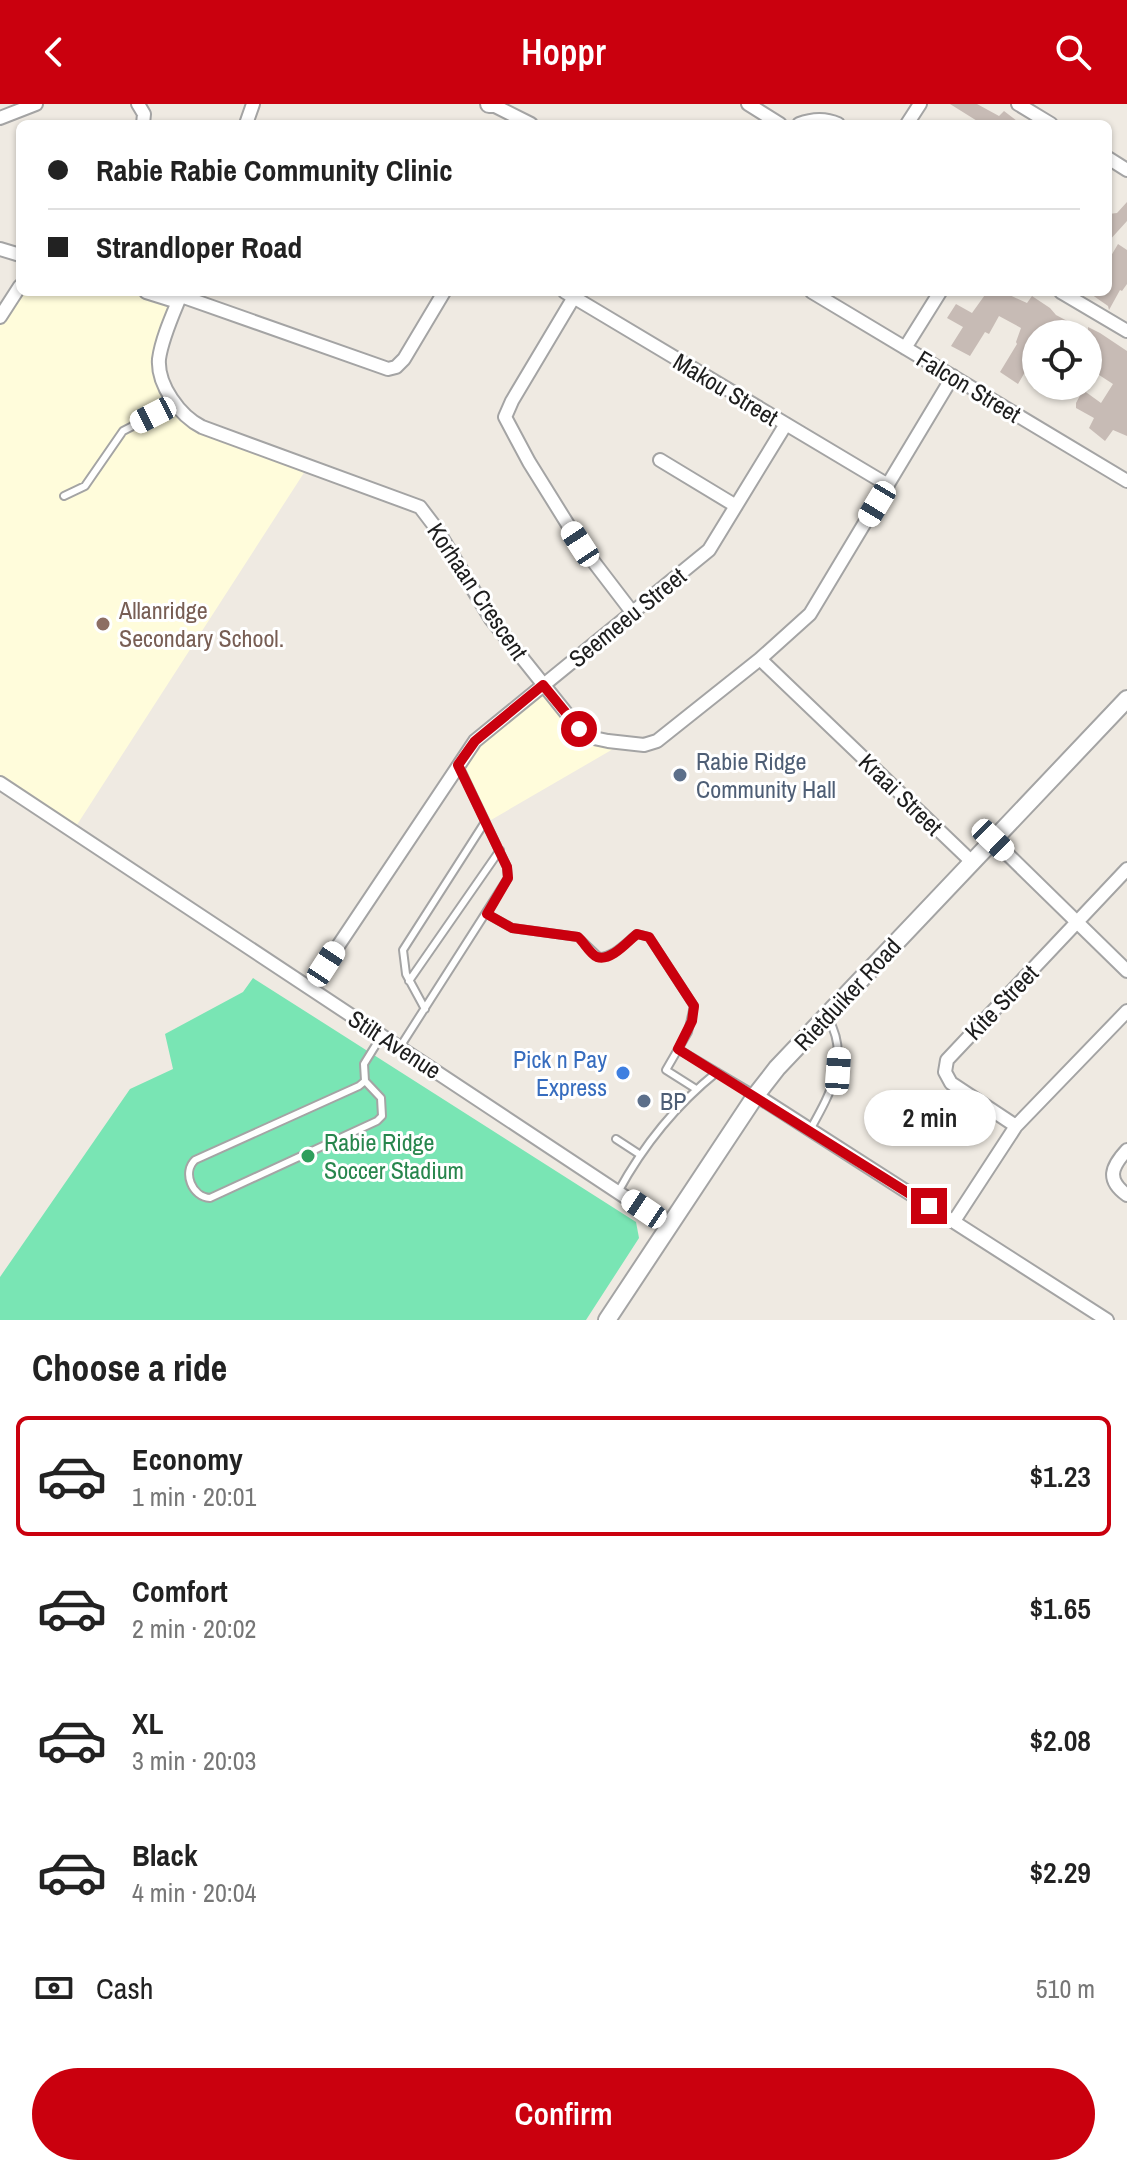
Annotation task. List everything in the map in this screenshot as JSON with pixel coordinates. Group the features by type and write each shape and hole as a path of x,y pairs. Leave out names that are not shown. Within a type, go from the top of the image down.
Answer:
{"street":[{"path":"0,118 36,104"},
{"path":"492,104 523,120"},
{"path":"748,104 774,120"},
{"path":"1018,104 1044,120"},
{"path":"0,317 16,292"},
{"path":"180,297 388,369 400,364 442,296"},
{"path":"568,296 505,417 580,544 632,612"},
{"name":"Makou Street","path":"571,296 888,485"},
{"name":"Falcon Street","path":"819,296 1127,481"},
{"path":"905,348 938,296"},
{"path":"1068,296 1126,328"},
{"name":"Korhaan Crescent","path":"180,297 159,363 166,385 185,416 202,427 420,507 491,619 583,734 597,739 644,745 662,738 810,614 953,376"},
{"name":"Seemeeu Street","path":"310,988 475,741 709,550 786,424"},
{"path":"660,460 736,506"},
{"name":"Kraai Street","path":"760,659 972,862"},
{"name":"Rietduiker Road","path":"607,1320 777,1068 1127,699"},
{"name":"Stilt Avenue","path":"0,783 669,1226"},
{"path":"993,840 1127,971"},
{"name":"Kite Street","path":"1016,1126 951,1083 946,1076 945,1064 1127,869"},
{"path":"954,1221 1016,1126 1127,1011"},
{"path":"756,1095 1107,1320"},
{"path":"1127,1150 1115,1164 1112,1173 1115,1184 1127,1195"}],"lane":[{"path":"64,496 85,486 123,431 176,404"},
{"path":"400,1047 508,878 500,850 458,765"},
{"path":"425,1009 409,981 402,960 405,943 485,822"},
{"path":"409,981 500,850"},
{"path":"487,914 512,928 578,937 596,956 602,958 619,950 637,934 649,937 694,1006 692,1021 666,1070 696,1089"},
{"path":"810,1130 828,1098 838,1071 839,1050 835,1031 826,1015"},
{"path":"365,1081 195,1160 189,1170 195,1192 210,1198 377,1121 382,1116 381,1098 365,1081 364,1064 382,1035"},
{"path":"678,1049 756,1095"},
{"path":"618,1192 639,1154 696,1089 717,1072"},
{"path":"616,1139 639,1154"}],"shaded area":[{"name":"Allanridge Secondary School.","path":"16,296 158,296 178,302 160,367 192,422 309,465 73,831 0,783 0,313"},
{"path":"543,690 584,739 620,745 491,820 463,765 480,742"}],"green space":[{"name":"Rabie Ridge Soccer Stadium","path":"253,978 636,1222 639,1238 586,1320 0,1320 0,1277 130,1089 173,1069 165,1034 243,992"}],"building":[{"path":"950,104 977,104 999,116 1004,111 1016,120 976,120"},
{"path":"1127,202 1127,221 1112,238 1112,214 1117,213"},
{"path":"1118,244 1127,250 1127,284 1109,310 1094,296 1112,296 1112,254"},
{"path":"984,296 1012,296 1027,303 1032,296 1065,320 1022,320 1022,377 1018,384 1000,372 1017,344 1021,328 999,316 989,334 985,332 970,356 951,346 963,327 947,318 956,304 972,313"},
{"path":"1102,334 1127,351 1127,436 1113,430 1105,441 1089,428 1094,418 1076,408 1076,403 1078,400 1097,400 1101,403 1113,384 1102,377"}],"place":[{"name":"Allanridge Secondary School.","path":"103,624"},
{"name":"Rabie Ridge Community Hall","path":"680,775"},
{"name":"Pick n Pay Express","path":"623,1073"},
{"name":"BP","path":"644,1101"},
{"name":"Rabie Ridge Soccer Stadium","path":"308,1156"}],"route":[{"path":"579,729 543,685 475,741 458,765 507,867 508,878 487,914 512,928 578,937 596,956 602,958 619,950 637,934 649,937 694,1006 688,1032 678,1049 929,1206"}]}
